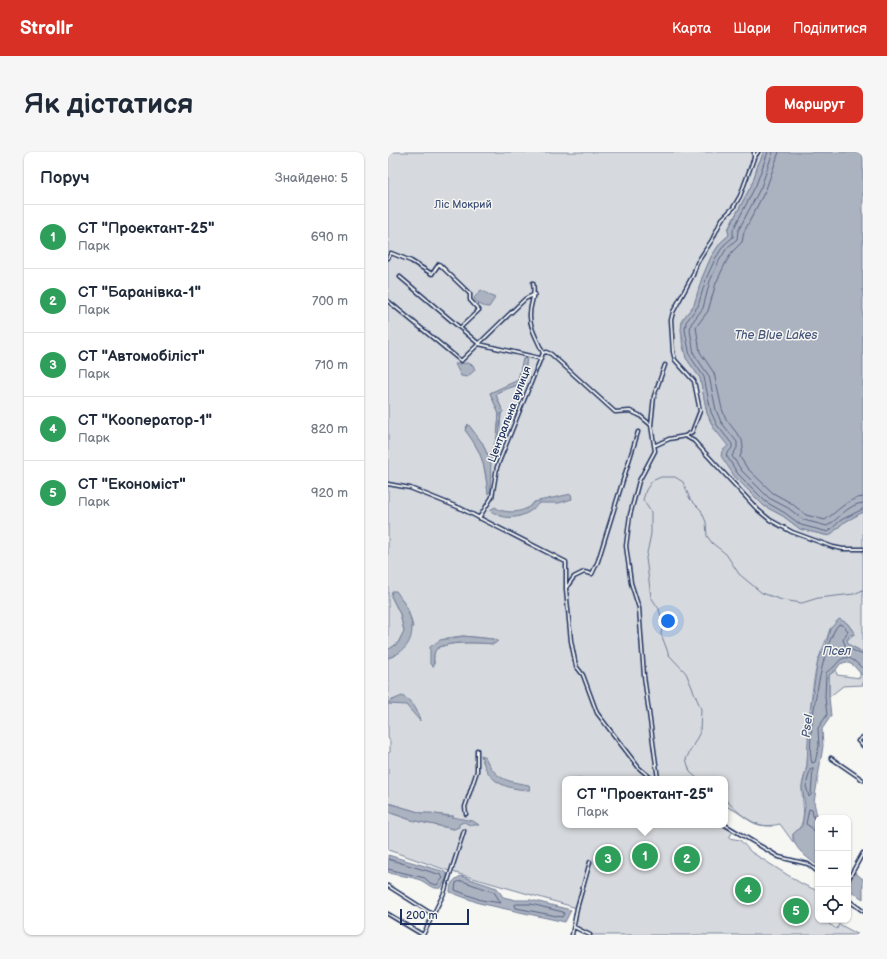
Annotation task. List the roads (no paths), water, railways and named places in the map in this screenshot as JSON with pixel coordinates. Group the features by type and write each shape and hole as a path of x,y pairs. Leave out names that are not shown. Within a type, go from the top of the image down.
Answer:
{"street":[{"path":"754,152 754,158"},
{"path":"694,440 692,432 700,411 700,406 694,382 675,360 671,320 673,312 693,275 697,262 712,240 722,219 733,208 740,196 754,158 758,152"},
{"path":"388,258 391,253 411,261 432,274 439,264 468,292 470,300 479,310 460,328"},
{"name":"Центральна вулиця","path":"400,277 479,344 539,358 497,467 492,497 479,518"},
{"path":"533,283 535,294 530,314 532,328 543,353"},
{"path":"388,301 461,361 525,299 535,294"},
{"path":"543,353 546,352 551,354 615,412 630,411 639,415 652,425"},
{"path":"539,358 543,353"},
{"path":"658,776 644,676 639,608 631,584 626,546 630,515 638,481 652,458 655,445 652,425 654,396 665,365"},
{"path":"566,589 574,578 584,572 592,574 598,561 638,432"},
{"path":"655,445 669,439 685,436 692,432"},
{"path":"685,436 694,440 758,510 770,520 792,532 832,546 843,549 863,548"},
{"path":"388,484 410,488 460,508 566,562 566,589 571,641 576,666 583,675 597,713 639,768 648,776"},
{"path":"863,737 858,741 863,746"},
{"path":"466,814 466,807 477,771 477,750"},
{"path":"831,758 863,780"},
{"path":"728,827 779,857 808,864 815,870"},
{"path":"388,914 423,935 432,914 444,893 464,831"},
{"path":"851,875 863,853"},
{"path":"572,935 590,862"},
{"path":"388,886 432,914"},
{"path":"851,902 863,911"},
{"path":"574,927 590,935"}],"water":[{"name":"The Blue Lakes","path":"764,152 863,152 863,512 843,523 829,536 800,529 783,516 764,506 735,477 721,456 722,451 728,446 713,427 707,413 700,378 686,358 681,330 682,320 694,305 702,278 711,257 721,242 729,235 728,230 752,184"},
{"path":"481,290 495,298 489,307 480,305 474,298"},
{"path":"527,358 523,383 498,392 496,395 503,412 501,414 499,438 501,439 500,444 498,444 491,460 490,492 488,494 486,475 482,460 476,446 465,430 468,424 483,444 487,454 491,453 497,437 499,414 490,393 518,380 523,359"},
{"path":"467,363 473,365 475,370 467,377 461,376 455,364"},
{"path":"571,494 572,499 559,503 539,503 528,512 516,517 502,516 490,510 495,507 499,510 516,512 526,509 534,502"},
{"path":"392,591 396,591 407,609 411,619 412,629 411,638 407,646 399,653 388,658 388,650 398,643 404,631 400,614 391,596"},
{"name":"Псел","path":"839,619 847,623 855,634 850,635 847,640 849,645 863,652 863,676 853,665 846,662 840,664 836,670 829,675 831,716 822,729 823,746 814,802 817,815 815,815 815,864 805,856 795,844 793,834 802,826 805,806 802,786 807,766 809,717 818,660 826,645 830,629"},
{"path":"463,636 493,639 498,641 494,644 463,643 445,645 435,651 433,667 430,664 430,647 440,640"},
{"path":"402,696 409,700 414,706 420,721 406,705 388,704 390,701"},
{"path":"481,755 485,757 493,771 502,778 529,785 530,790 505,786 492,778"},
{"path":"388,803 422,813 431,813 473,821 479,825 470,825 464,822 459,824 459,827 454,829 411,820 388,812"},
{"path":"388,855 442,871 447,873 447,878 441,888 436,888 417,879 393,874 388,872"},
{"path":"854,872 863,879 863,899 851,891 851,878"},
{"path":"461,876 497,888 503,897 516,900 531,900 571,910 565,922 479,903 450,892 452,882"}],"waterway":[{"path":"695,776 690,772 686,759 700,732 701,709 686,673 669,655 661,634 663,623 659,609 651,597 646,558 651,534 651,512 643,500 646,490 652,481 661,477 675,477 683,482 690,499 701,510 706,522 707,536 712,543 726,554 739,574 762,593 782,600 802,603 818,598 854,594 863,590"},
{"path":"728,802 752,822 765,826 772,826"}],"place":[{"name":"СТ \"Проектант-25\"","path":"645,856"},
{"name":"СТ \"Автомобіліст\"","path":"608,859"},
{"name":"СТ \"Баранівка-1\"","path":"687,859"},
{"name":"СТ \"Кооператор-1\"","path":"748,890"},
{"name":"СТ \"Економіст\"","path":"796,911"}],"park label":[{"name":"Ліс Мокрий","path":"463,204"}],"water label":[{"name":"Psel","path":"807,726"}]}
